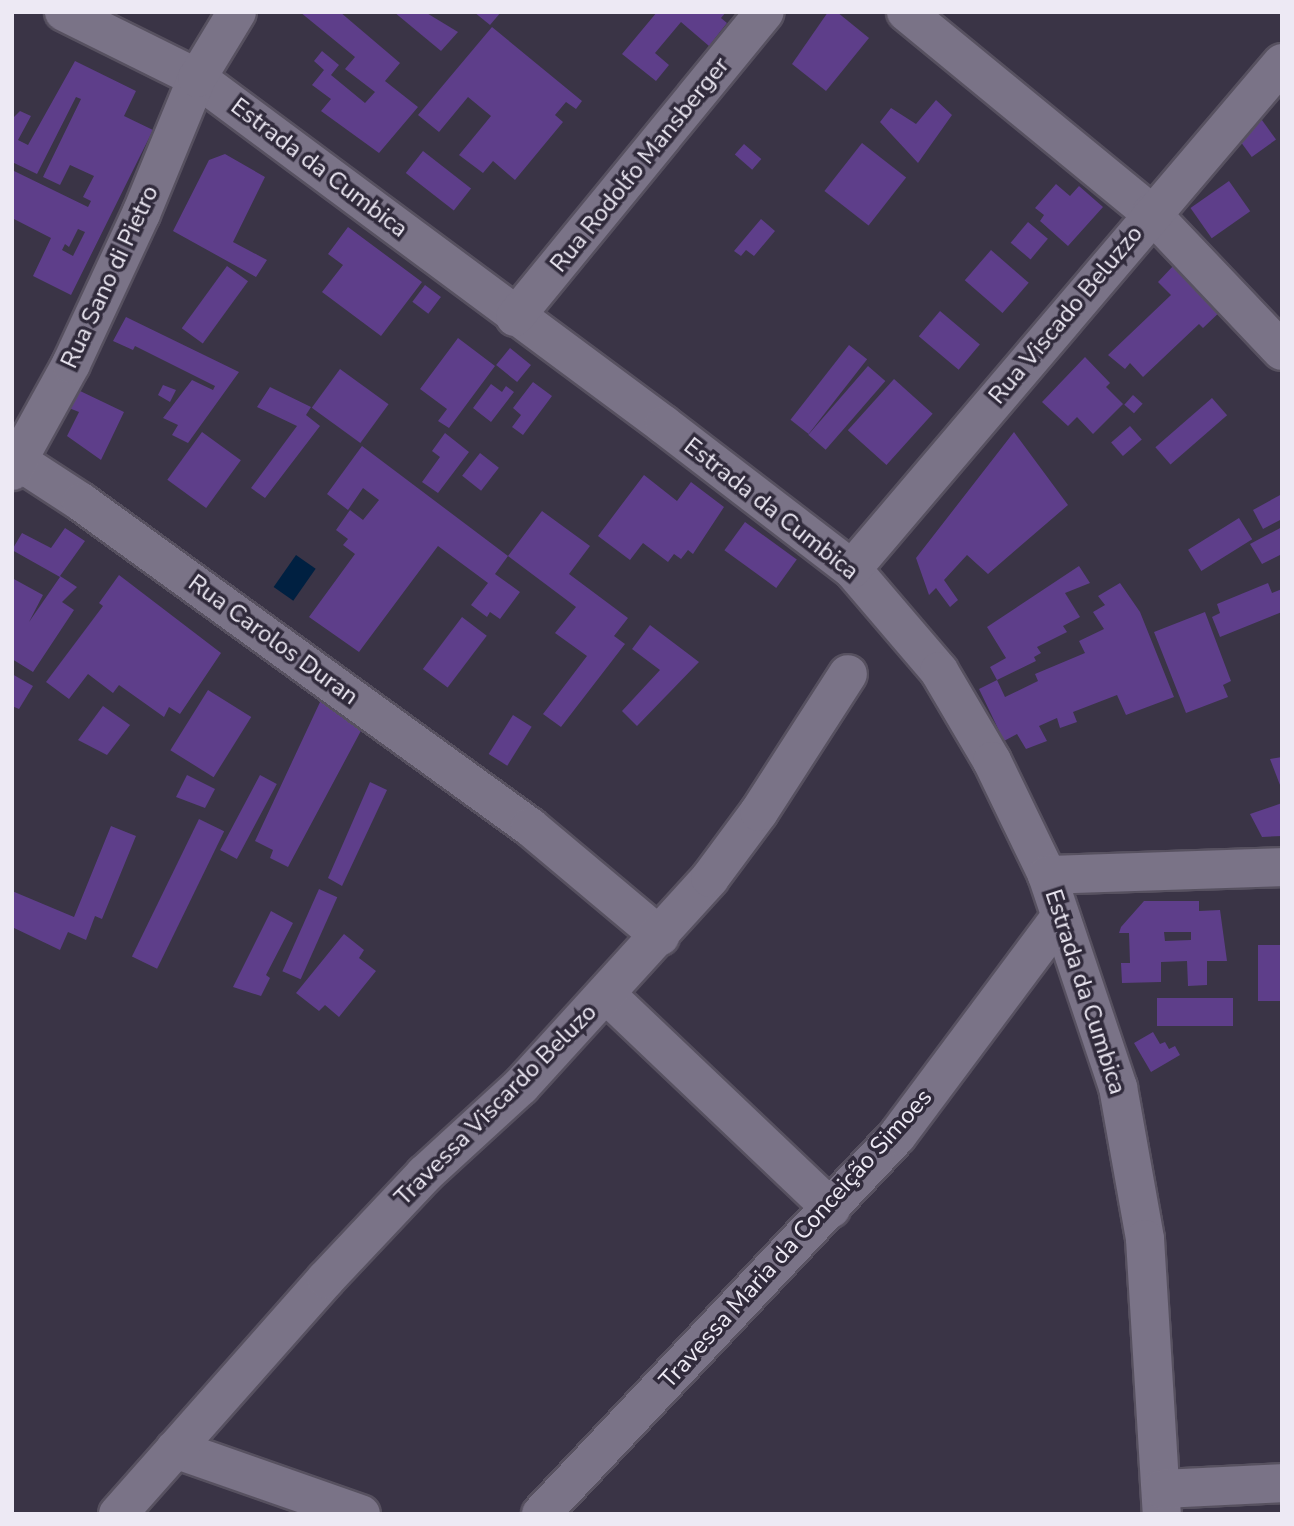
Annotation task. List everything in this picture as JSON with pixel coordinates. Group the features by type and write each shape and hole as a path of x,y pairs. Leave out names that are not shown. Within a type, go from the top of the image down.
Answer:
{"street":[{"name":"Estrada da Cumbica","path":"64,12 197,78 852,569 939,671 992,761 1047,875 1118,1087 1133,1157 1145,1239 1161,1501"},
{"name":"Rua Sano di Pietro","path":"14,463 77,353 197,78 237,12"},
{"name":"Rua Rodolfo Mansberger","path":"515,317 765,12"},
{"path":"906,12 1151,213 1282,351"},
{"name":"Rua Viscado Beluzzo","path":"852,569 1151,213 1282,63"},
{"name":"Rua Carolos Duran","path":"14,463 530,827 660,936"},
{"name":"Travessa Viscardo Beluzo","path":"118,1514 425,1174 521,1086 660,936 759,812 848,674"},
{"path":"1047,875 1282,867"},
{"name":"Travessa Maria da Conceição Simoes","path":"541,1514 897,1136 1060,917"},
{"path":"606,994 831,1208"},
{"path":"175,1449 360,1514"},
{"path":"1161,1501 1282,1483"}],"water":[{"path":"296,555 316,569 293,601 274,587"}],"building":[{"path":"300,12 340,12 400,63 385,81 418,107 379,153 321,111 331,99 312,85 324,70 314,61 322,51 339,65 331,75 365,103 375,92 345,69 355,57"},
{"path":"394,12 425,12 458,32 441,51"},
{"path":"474,12 501,12 490,25"},
{"path":"657,12 726,12 721,18 727,23 709,46 681,22 655,53 669,65 656,81 622,54"},
{"path":"828,12 837,12 869,38 826,91 792,64"},
{"path":"492,27 582,101 576,109 566,102 555,115 563,122 515,180 493,161 483,173 459,155 491,116 468,97 439,132 418,115"},
{"path":"75,61 136,91 124,116 153,130 71,295 33,276 51,238 12,218 12,170 88,207 91,201 83,197 94,176 70,165 60,185 43,177 81,99 76,97 37,174 12,162 12,119 20,111 31,116 18,140 28,145","holes":["78,229 85,232 73,256 62,250 65,244 69,247"]},
{"path":"936,100 952,115 918,163 880,122 891,108 916,124"},
{"path":"1259,116 1276,139 1252,157 1235,134"},
{"path":"862,143 906,177 869,226 824,191"},
{"path":"744,144 761,159 752,170 735,155"},
{"path":"423,151 471,189 454,211 406,173"},
{"path":"225,154 265,177 233,242 267,260 256,277 173,231 209,160"},
{"path":"1229,181 1250,211 1212,238 1190,208"},
{"path":"1056,184 1070,196 1079,186 1103,207 1068,246 1040,221 1044,215 1035,208"},
{"path":"761,219 775,231 754,256 746,250 741,256 734,251"},
{"path":"1028,222 1048,239 1031,259 1011,243"},
{"path":"348,227 422,282 381,336 322,292 343,265 328,254"},
{"path":"991,250 1029,283 1002,313 965,280"},
{"path":"1174,265 1224,308 1203,328 1199,324 1143,377 1130,363 1125,369 1108,355 1171,295 1158,282"},
{"path":"227,266 248,281 203,344 182,328"},
{"path":"425,285 441,297 428,314 412,302"},
{"path":"940,311 980,344 959,370 919,336"},
{"path":"126,317 239,372 188,443 172,435 178,425 163,418 192,380 213,390 215,386 135,346 133,350 113,341"},
{"path":"458,338 495,366 449,428 438,421 447,409 420,389"},
{"path":"849,345 867,359 809,434 791,420"},
{"path":"510,348 531,365 517,382 496,365"},
{"path":"1085,357 1110,383 1106,387 1123,404 1093,434 1077,417 1068,426 1042,402"},
{"path":"868,366 885,381 826,450 808,435"},
{"path":"340,369 389,404 360,443 312,408"},
{"path":"894,379 933,414 886,465 848,430"},
{"path":"533,382 552,396 523,435 512,427 521,415 513,408"},
{"path":"491,384 502,392 506,386 514,392 491,422 473,408"},
{"path":"163,385 176,390 170,402 158,395"},
{"path":"270,387 311,407 306,415 320,426 265,498 251,488 297,426 257,407"},
{"path":"78,390 124,412 101,460 67,436 79,412 69,408"},
{"path":"1133,395 1143,404 1134,413 1124,405"},
{"path":"1212,398 1227,415 1170,465 1155,447"},
{"path":"1130,426 1142,440 1123,456 1111,442"},
{"path":"202,432 241,460 206,508 167,480"},
{"path":"1014,432 1068,505 988,574 967,555 944,580 958,600 950,607 936,588 929,595 916,558"},
{"path":"445,433 469,452 438,493 422,482 440,457 432,451"},
{"path":"362,446 508,556 495,574 520,592 500,619 490,612 487,617 471,605 488,583 438,546 359,652 309,617 355,554 343,545 348,539 336,530 350,510 363,520 379,500 363,488 348,510 327,494"},
{"path":"480,453 499,468 481,491 462,476"},
{"path":"644,475 677,501 691,482 724,507 693,554 688,550 681,559 674,554 668,562 643,543 630,560 598,536"},
{"path":"1282,494 1282,519 1263,529 1253,510"},
{"path":"542,511 590,546 569,574 628,618 614,636 625,644 561,727 543,714 587,656 555,633 576,607 508,556"},
{"path":"1239,518 1252,539 1201,571 1188,550"},
{"path":"745,522 797,560 776,588 724,550"},
{"path":"1282,527 1282,554 1262,564 1250,544"},
{"path":"65,528 85,541 60,576 77,587 62,602 74,610 33,672 12,659 12,578 43,595 29,622 60,577 12,550 22,533 51,548"},
{"path":"1079,566 1090,583 1065,593 1080,617 1063,626 1067,632 1037,647 1041,653 1034,657 1036,661 997,680 990,667 1006,658 987,627"},
{"path":"119,575 221,653 180,714 169,707 164,717 119,685 113,693 88,674 69,699 46,682 103,606 99,603"},
{"path":"1120,583 1140,612 1174,697 1126,715 1117,695 1073,712 1077,722 1060,728 1057,718 1039,726 1047,741 1026,749 1017,734 1004,741 979,689 997,680 1005,697 1038,681 1035,674 1085,653 1079,641 1104,629 1093,612 1105,605 1098,596"},
{"path":"1268,583 1272,593 1282,589 1282,612 1220,637 1212,617 1220,613 1217,604"},
{"path":"1205,612 1231,681 1223,685 1228,697 1186,713 1154,632"},
{"path":"462,617 487,636 448,688 423,669"},
{"path":"650,625 699,662 637,726 622,711 660,670 632,649"},
{"path":"12,674 33,686 19,709 12,706"},
{"path":"208,690 251,717 214,777 170,750"},
{"path":"321,700 363,727 288,867 270,858 273,850 255,841"},
{"path":"103,706 130,725 107,755 78,740"},
{"path":"513,715 532,727 507,766 489,754"},
{"path":"1282,757 1282,785 1280,785 1270,759"},
{"path":"187,775 215,789 205,808 176,797"},
{"path":"260,775 277,784 237,859 220,850"},
{"path":"370,782 387,790 342,886 328,878"},
{"path":"1282,803 1282,836 1262,837 1250,814"},
{"path":"199,819 224,831 157,969 132,957"},
{"path":"111,826 136,836 102,919 95,916 86,940 68,932 60,950 12,927 12,891 74,917"},
{"path":"319,889 337,897 301,979 282,971"},
{"path":"1144,901 1199,901 1199,911 1220,910 1227,961 1207,961 1207,985 1188,986 1187,961 1161,962 1161,982 1122,983 1121,963 1130,963 1129,933 1119,933 1121,927","holes":["1164,932 1191,932 1191,940 1165,941"]},
{"path":"271,911 293,923 266,975 270,978 261,996 233,987"},
{"path":"344,934 364,950 359,958 376,971 339,1017 325,1005 319,1011 296,993"},
{"path":"1258,945 1282,945 1282,1001 1258,1001"},
{"path":"1157,998 1233,998 1233,1026 1157,1026"},
{"path":"1153,1032 1160,1044 1165,1042 1169,1049 1175,1046 1180,1055 1151,1072 1134,1043"}]}
